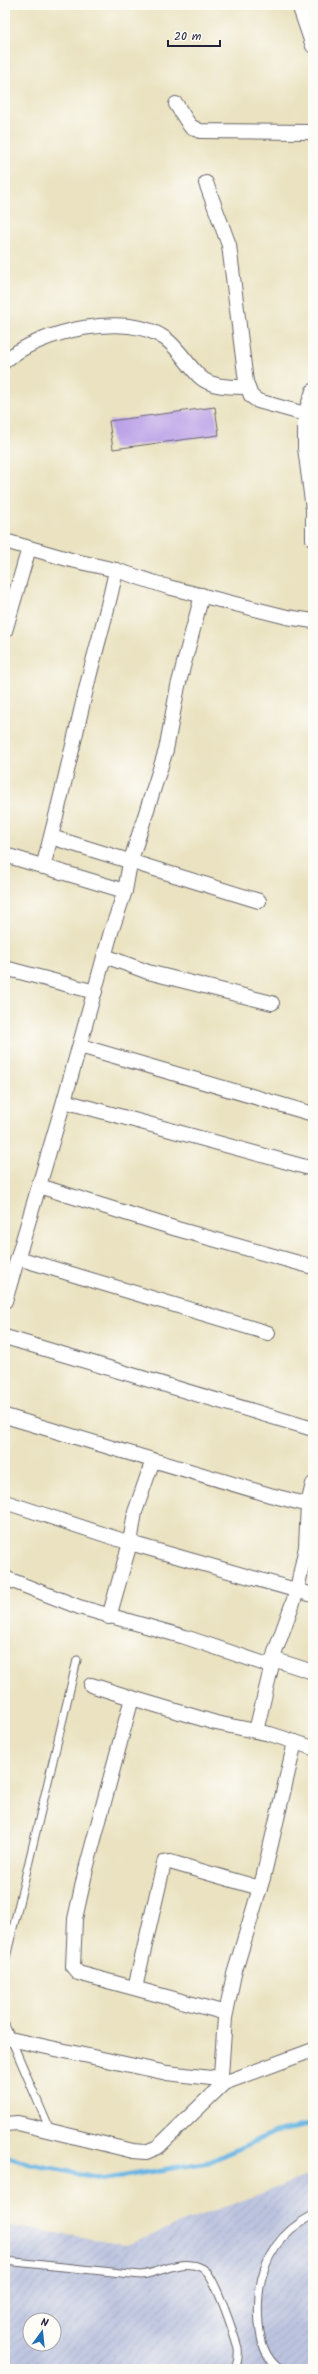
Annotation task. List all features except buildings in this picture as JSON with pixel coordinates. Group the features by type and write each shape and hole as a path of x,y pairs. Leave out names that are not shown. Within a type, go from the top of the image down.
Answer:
{"street":[{"path":"300,5 313,46"},
{"path":"176,104 190,126 200,131 313,132"},
{"path":"206,183 229,245 239,338 251,396 258,401 305,414"},
{"path":"5,361 14,353 33,342 52,335 97,327 136,327 154,332 166,339 199,376 210,383 226,386 248,387"},
{"path":"313,391 305,414 306,448 313,509 313,539"},
{"path":"5,541 71,560 116,570 168,587 287,617 313,621"},
{"path":"5,631 29,548"},
{"path":"43,867 116,570"},
{"path":"5,1301 125,891 130,862 166,750 178,686 202,595"},
{"path":"51,837 259,901"},
{"path":"5,855 125,891"},
{"path":"105,956 148,972 272,1003"},
{"path":"5,968 95,992"},
{"path":"80,1046 313,1114"},
{"path":"64,1101 313,1169"},
{"path":"39,1186 177,1229 313,1267"},
{"path":"18,1258 268,1333"},
{"path":"5,1337 313,1430"},
{"path":"5,1416 270,1495 311,1505"},
{"path":"109,1617 130,1543 135,1512 153,1460"},
{"path":"256,1731 272,1662 297,1590 306,1547 313,1484"},
{"path":"5,1502 130,1543 313,1595"},
{"path":"5,1578 109,1617 313,1672"},
{"path":"91,1685 216,1723 256,1731 313,1748"},
{"path":"132,1698 84,1875 75,1919 73,1967 78,1972 226,2013"},
{"path":"5,2124 18,2123 133,2151 146,2152 158,2147 223,2079 226,2013 234,1974 260,1888 295,1742"},
{"path":"135,1988 164,1863 170,1862 260,1888"},
{"path":"8,2038 167,2073 223,2079 313,2050"}],"lane":[{"path":"5,1962 77,1660"},
{"path":"5,2025 8,2038 50,2131"},
{"path":"280,2369 266,2354 261,2339 257,2301 262,2276 269,2256 284,2234 313,2215"},
{"path":"5,2261 141,2274 155,2274 184,2264 193,2265 206,2271 214,2281 238,2348 239,2361 235,2369"}],"shaded area":[{"path":"313,2174 313,2369 5,2369 5,2225 126,2244"}],"waterway":[{"path":"5,2156 30,2164 106,2179 209,2162 275,2132 313,2124"}]}
